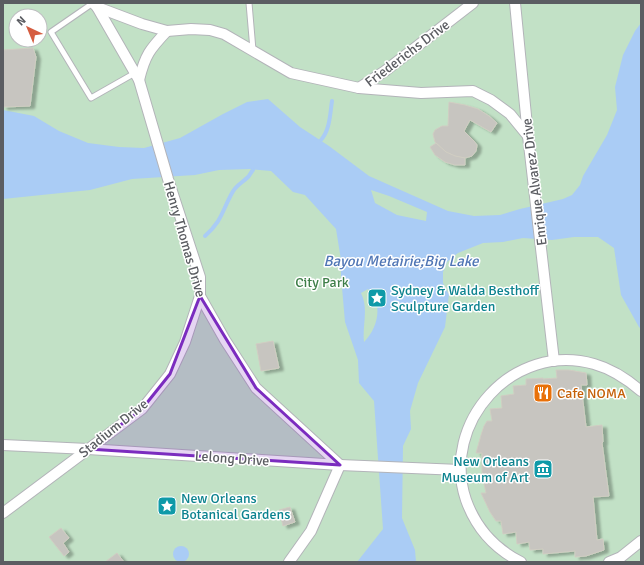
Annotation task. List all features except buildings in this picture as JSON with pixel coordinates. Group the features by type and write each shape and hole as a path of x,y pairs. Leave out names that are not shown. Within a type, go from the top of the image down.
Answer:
{"street":[{"name":"Friederichs Drive","path":"359,88 385,71 473,3"},
{"name":"Enrique Alvarez Drive","path":"515,3 528,136 554,361"},
{"name":"Friederichs Drive","path":"94,4 142,24 167,31 191,29 210,30 224,34 291,73 359,88 421,93 473,92 491,100 510,114 528,136"},
{"name":"Henry Thomas Drive","path":"94,4 137,76 168,179 200,277 200,296 225,340 256,388 340,465"},
{"path":"137,76 151,48 167,31"},
{"name":"Stadium Drive","path":"3,513 142,409 170,374 185,342 200,296"},
{"path":"521,562 494,544 480,528 470,510 463,491 460,470 466,431 475,413 486,397 500,384 517,373 535,365 554,361 574,361 593,364 611,370 628,380 641,391"},
{"name":"Lelong Drive","path":"3,445 340,465 460,470"},
{"path":"289,562 311,531 340,465"},
{"path":"609,562 621,557 641,541"}],"lane":[{"path":"249,3 253,50"},
{"path":"94,4 51,32 91,98 137,76"}],"highlighted area":[{"path":"200,296 256,388 340,465 88,449 142,409 170,374"}],"green space":[{"name":"City Park","path":"3,3 641,3 641,562 3,562"}],"water":[{"name":"Bayou Metairie;Big Lake","path":"641,23 641,329 621,295 614,248 598,237 574,237 552,240 523,238 503,242 483,243 458,253 447,262 443,272 443,283 449,294 445,327 418,383 410,411 411,429 403,446 402,518 415,550 416,562 357,562 383,529 374,401 359,383 358,360 345,322 341,260 336,229 305,195 293,192 271,171 250,169 219,170 195,175 132,179 90,190 3,199 3,110 34,116 59,131 88,143 119,147 144,148 180,138 247,102 268,99 300,127 329,146 369,176 448,211 474,216 500,215 563,199 572,195 580,185 583,176 607,135 617,110 615,87 623,55 635,31","holes":["371,190 427,212 426,221 397,215 375,203","368,289 373,295 376,303 377,315 374,327 364,342 365,305 361,293"]},
{"path":"181,546 187,548 189,554 187,560 181,562 175,560 173,554 175,548"}],"waterway":[{"path":"321,140 328,127 332,101"},
{"path":"205,236 211,231 218,221 234,190 253,170"}],"place":[{"name":"Sydney & Walda Besthoff Sculpture Garden","path":"377,298"},
{"name":"Cafe NOMA","path":"543,393"},
{"name":"New Orleans Museum of Art","path":"543,469"},
{"name":"New Orleans Botanical Gardens","path":"167,506"}]}
